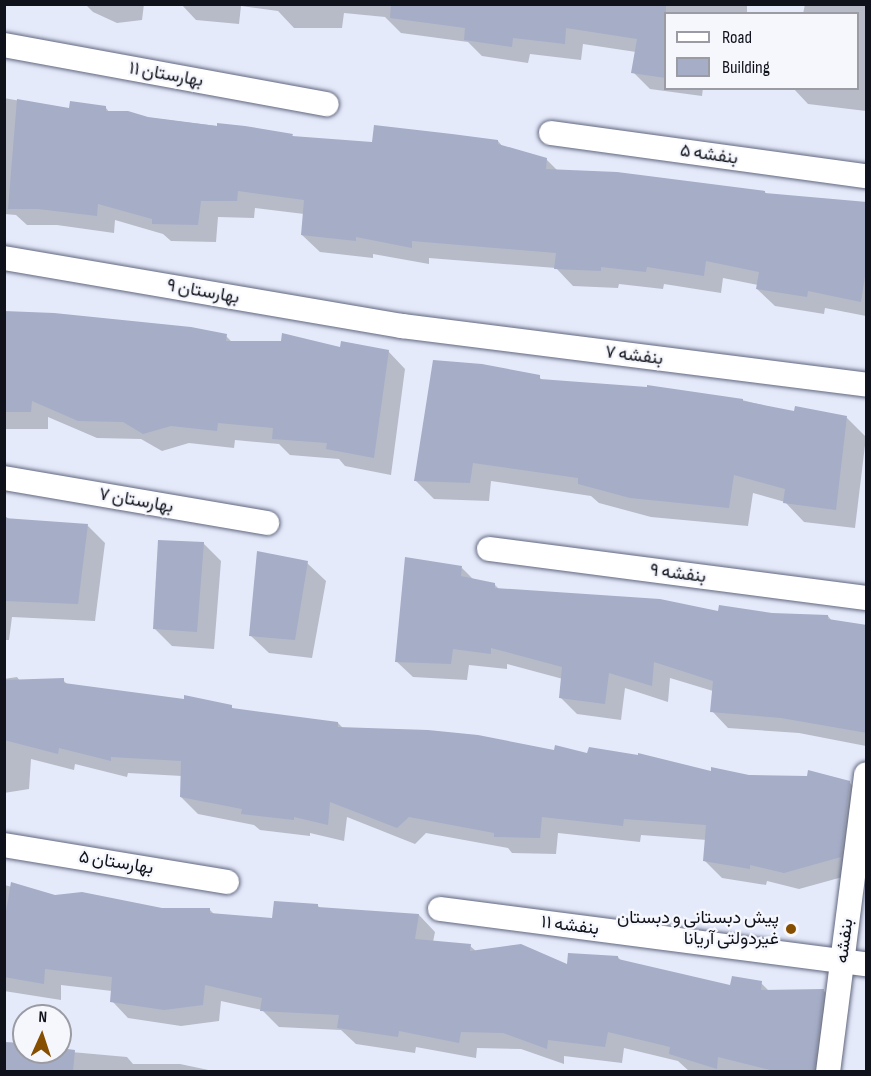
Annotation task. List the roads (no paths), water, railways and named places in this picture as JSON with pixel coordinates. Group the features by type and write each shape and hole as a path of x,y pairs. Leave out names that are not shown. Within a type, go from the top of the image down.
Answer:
{"street":[{"name":"بهارستان ۱۱","path":"4,45 327,104"},
{"name":"بنفشه ۵","path":"551,133 867,176"},
{"name":"بهارستان ۹","path":"4,258 402,326"},
{"name":"بنفشه ۷","path":"402,326 867,385"},
{"name":"بهارستان ۷","path":"4,478 267,523"},
{"name":"بنفشه ۹","path":"489,549 867,598"},
{"name":"بنفشه","path":"828,1071 867,774"},
{"name":"بهارستان ۵","path":"4,845 227,882"},
{"name":"بنفشه ۱۱","path":"440,909 867,964"}],"place":[{"name":"پیش دبستانی و دبستان غیردولتی آریانا","path":"791,929"}]}
